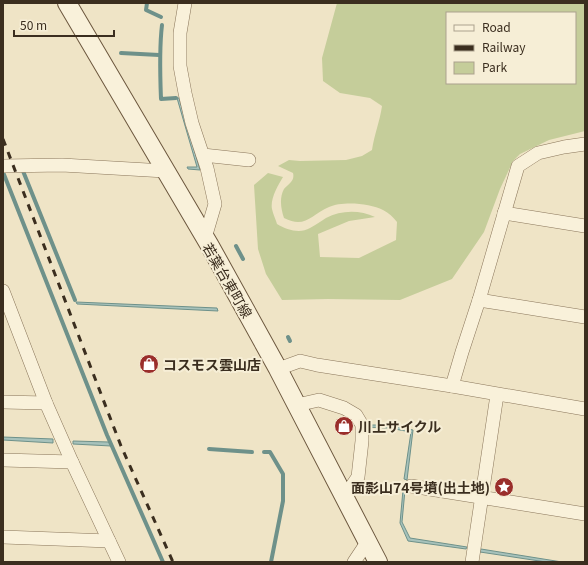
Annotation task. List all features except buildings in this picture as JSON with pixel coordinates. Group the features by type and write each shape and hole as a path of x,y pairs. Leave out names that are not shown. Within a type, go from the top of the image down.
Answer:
{"main road":[{"name":"若葉台東町線","path":"67,3 204,238 278,369 378,562"}],"street":[{"path":"185,3 180,33 180,66 192,123 215,204 204,238"},
{"path":"452,386 518,166 538,153 585,144"},
{"path":"202,155 249,160"},
{"path":"3,166 62,165 165,171"},
{"path":"504,212 585,226"},
{"path":"3,291 6,305 46,403 119,562"},
{"path":"479,300 585,317"},
{"path":"278,369 300,361 585,409"},
{"path":"472,562 497,395"},
{"path":"297,404 319,400 344,408 356,415 362,425 362,442 358,477 344,496"},
{"path":"3,402 46,403"},
{"path":"3,460 72,462"},
{"path":"411,486 585,514"},
{"path":"3,536 109,541"},
{"path":"354,562 368,541"}],"green space":[{"path":"337,3 585,3 585,131 549,140 520,154 513,161 500,189 484,232 452,279 400,300 282,300 266,274 258,249 254,185 268,173 283,177 272,201 272,211 277,224 285,228 298,231 306,230 332,215 344,212 357,212 375,217 349,221 318,234 320,257 359,258 396,240 397,222 391,215 385,211 364,204 348,203 335,205 323,210 308,220 303,221 297,222 284,218 281,207 281,196 284,189 291,182 293,173 278,166 289,160 346,160 362,156 372,150 382,106 370,98 340,93 323,81 322,58"}],"water":[{"path":"177,98 179,98 200,170 188,169 187,167 197,167"},
{"path":"76,302 217,308 218,311 77,304"},
{"path":"364,425 389,425 413,430 407,480 404,479 411,432 389,428 364,427"},
{"path":"3,437 53,439 53,443 3,440"},
{"path":"73,441 109,442 111,446 73,444"},
{"path":"403,490 405,490 402,522 410,538 467,547 466,549 408,541 400,523"},
{"path":"481,549 562,562 546,562 480,552"}],"waterway":[{"path":"147,3 146,10 161,17"},
{"path":"162,25 160,53 161,99 176,98"},
{"path":"121,53 159,55"},
{"path":"23,171 75,300"},
{"path":"3,172 107,435 163,562"},
{"path":"236,246 243,259"},
{"path":"288,337 290,341"},
{"path":"209,449 252,452"},
{"path":"264,452 270,452 283,474 283,501 271,562"}],"railway":[{"path":"3,139 121,446 173,562"}],"place":[{"name":"コスモス雲山店","path":"149,364"},
{"name":"川上サイクル","path":"344,426"},
{"name":"面影山74号墳(出土地)","path":"504,487"}]}
